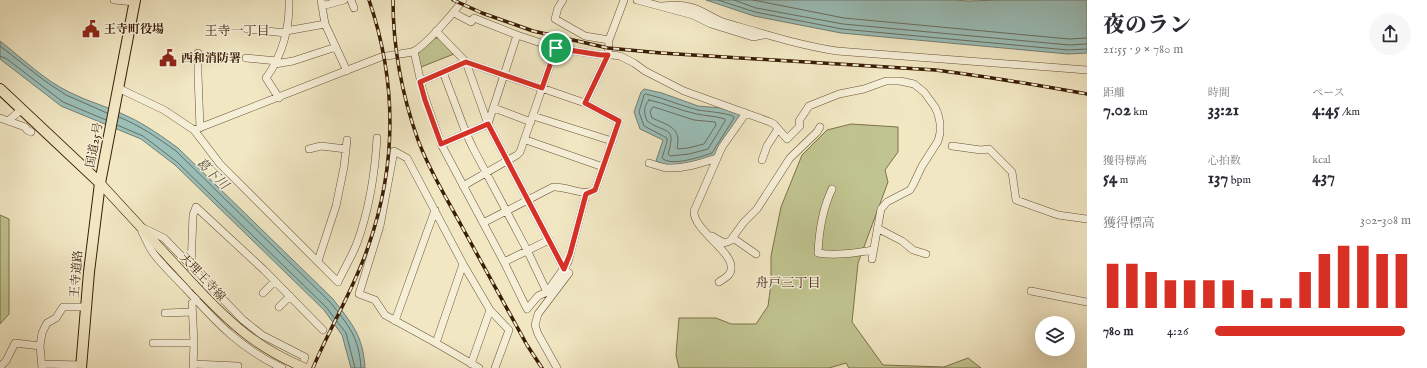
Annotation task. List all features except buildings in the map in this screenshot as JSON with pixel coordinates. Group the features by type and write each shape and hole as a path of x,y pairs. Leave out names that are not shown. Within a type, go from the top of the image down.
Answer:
{"highway":[{"name":"国道25号","path":"100,183 135,1"},
{"name":"国道25号","path":"0,89 100,183"},
{"name":"王寺道路","path":"81,367 88,272 100,183"}],"main road":[{"name":"天理王寺線","path":"100,183 195,286 238,329 274,354 305,368"}],"street":[{"path":"114,0 135,1"},
{"path":"279,98 266,78 276,63 282,48 289,13 289,0"},
{"path":"344,0 321,3 325,24 347,71"},
{"path":"351,0 354,8"},
{"path":"197,129 381,57 414,51 454,13 463,0"},
{"path":"563,0 558,8 555,19 585,36 609,40"},
{"path":"585,103 608,55 609,40 624,0"},
{"path":"637,0 662,6 689,6 719,20 765,35 805,45 843,51 1087,70"},
{"path":"454,13 471,22 474,18 556,48 601,55 616,55 630,60 645,71 684,91 770,122 787,139 800,126 799,121 809,106 839,94 864,89 879,83 892,81 914,84 924,92 935,107 938,114 940,133 938,141 922,166 914,185 910,190 886,202 881,209 872,259"},
{"path":"247,29 286,32 325,24"},
{"path":"436,31 466,62 488,124 564,269 569,273 538,314 535,325 538,334 557,368"},
{"path":"441,144 488,124 517,35"},
{"path":"246,58 276,63 292,61 336,47"},
{"path":"464,186 520,152 526,140 556,48"},
{"path":"414,51 425,100 441,144 484,223 527,310 538,296 547,292 564,269 570,254 586,194"},
{"path":"197,129 198,53"},
{"path":"420,82 466,62 585,103 619,121 595,190 586,194 566,187 553,187 529,201 484,223"},
{"path":"443,72 466,133 527,250 547,292"},
{"path":"117,91 164,110 197,129 220,164 338,282 356,244 361,229 374,175 377,138"},
{"path":"494,108 612,141"},
{"path":"8,121 22,109"},
{"path":"719,282 730,274 731,264 725,254 705,231 696,218 694,211 717,158 728,138 746,113"},
{"path":"0,118 25,127 31,132"},
{"path":"705,231 724,243 727,243 733,238 744,222 760,205 787,162 797,150 817,132 820,127"},
{"path":"762,160 767,146 778,129"},
{"path":"318,261 336,206 347,140"},
{"path":"526,140 603,167"},
{"path":"308,149 321,146 346,149"},
{"path":"952,146 981,150 989,149 1012,172 1016,200 1058,215 1087,219"},
{"path":"479,368 385,315 376,300 359,294 380,226 394,151 408,158 463,264 490,310 509,330 495,368"},
{"path":"649,163 675,168 697,164 717,158"},
{"path":"832,189 826,201 820,225 818,253 829,255 873,250"},
{"path":"191,267 194,215 196,207 275,281 322,330"},
{"path":"395,321 435,210"},
{"path":"139,226 164,238 243,320 257,331 305,357 301,368"},
{"path":"139,226 152,253 230,335 272,366 282,368"},
{"path":"877,228 902,241 913,250 926,254"},
{"path":"733,238 756,254"},
{"path":"504,262 549,240"},
{"path":"436,343 463,264"},
{"path":"263,293 275,281"},
{"path":"208,285 192,303 194,343 193,366 238,366"},
{"path":"1031,291 1087,302"},
{"path":"279,306 290,296"},
{"path":"81,367 42,366 40,346 45,327 50,321 56,318 64,307 86,307"},
{"path":"471,364 490,310"},
{"path":"165,313 192,312"},
{"path":"0,367 6,361 16,343 40,346"},
{"path":"153,343 194,343"}],"green space":[{"path":"434,38 439,38 454,54 421,67 417,54"},
{"path":"851,124 898,127 898,152 885,170 888,182 858,263 852,322 883,365 944,367 968,358 981,368 849,368 846,363 829,368 679,368 676,355 679,318 716,318 731,324 756,324 768,306 771,284 771,256 781,207 802,155 827,130"},
{"path":"0,215 9,219 9,314 0,324"}],"water":[{"path":"706,0 1087,0 1087,53 1068,54 841,33 754,16"},
{"path":"0,41 42,75 60,87 76,96 114,110 135,120 178,148 333,299 351,323 359,338 365,368 351,368 342,335 324,310 175,165 141,139 61,106 0,59"},
{"path":"644,89 662,93 698,106 721,108 740,114 741,116 715,156 691,163 668,166 656,161 663,140 640,129 634,112 641,92"}],"railway":[{"path":"313,368 362,263 378,216 384,185 390,124 389,93 385,62 369,0"},
{"path":"393,0 393,18 397,54 403,89 412,123 422,151 527,345 542,368"},
{"path":"453,0 482,13 533,31 608,48 661,53 935,70 1087,94"}],"place":[{"name":"王寺町役場","path":"91,29"},
{"name":"西和消防署","path":"168,58"}],"district":[{"name":"王寺一丁目","path":"237,30"},
{"name":"舟戸三丁目","path":"788,282"}],"route":[{"path":"556,48 608,55 585,103 619,121 595,190 586,194 568,262 564,269 488,124 441,144 420,82 466,62 542,88 556,48"}],"water label":[{"name":"葛下川","path":"213,173"}]}
